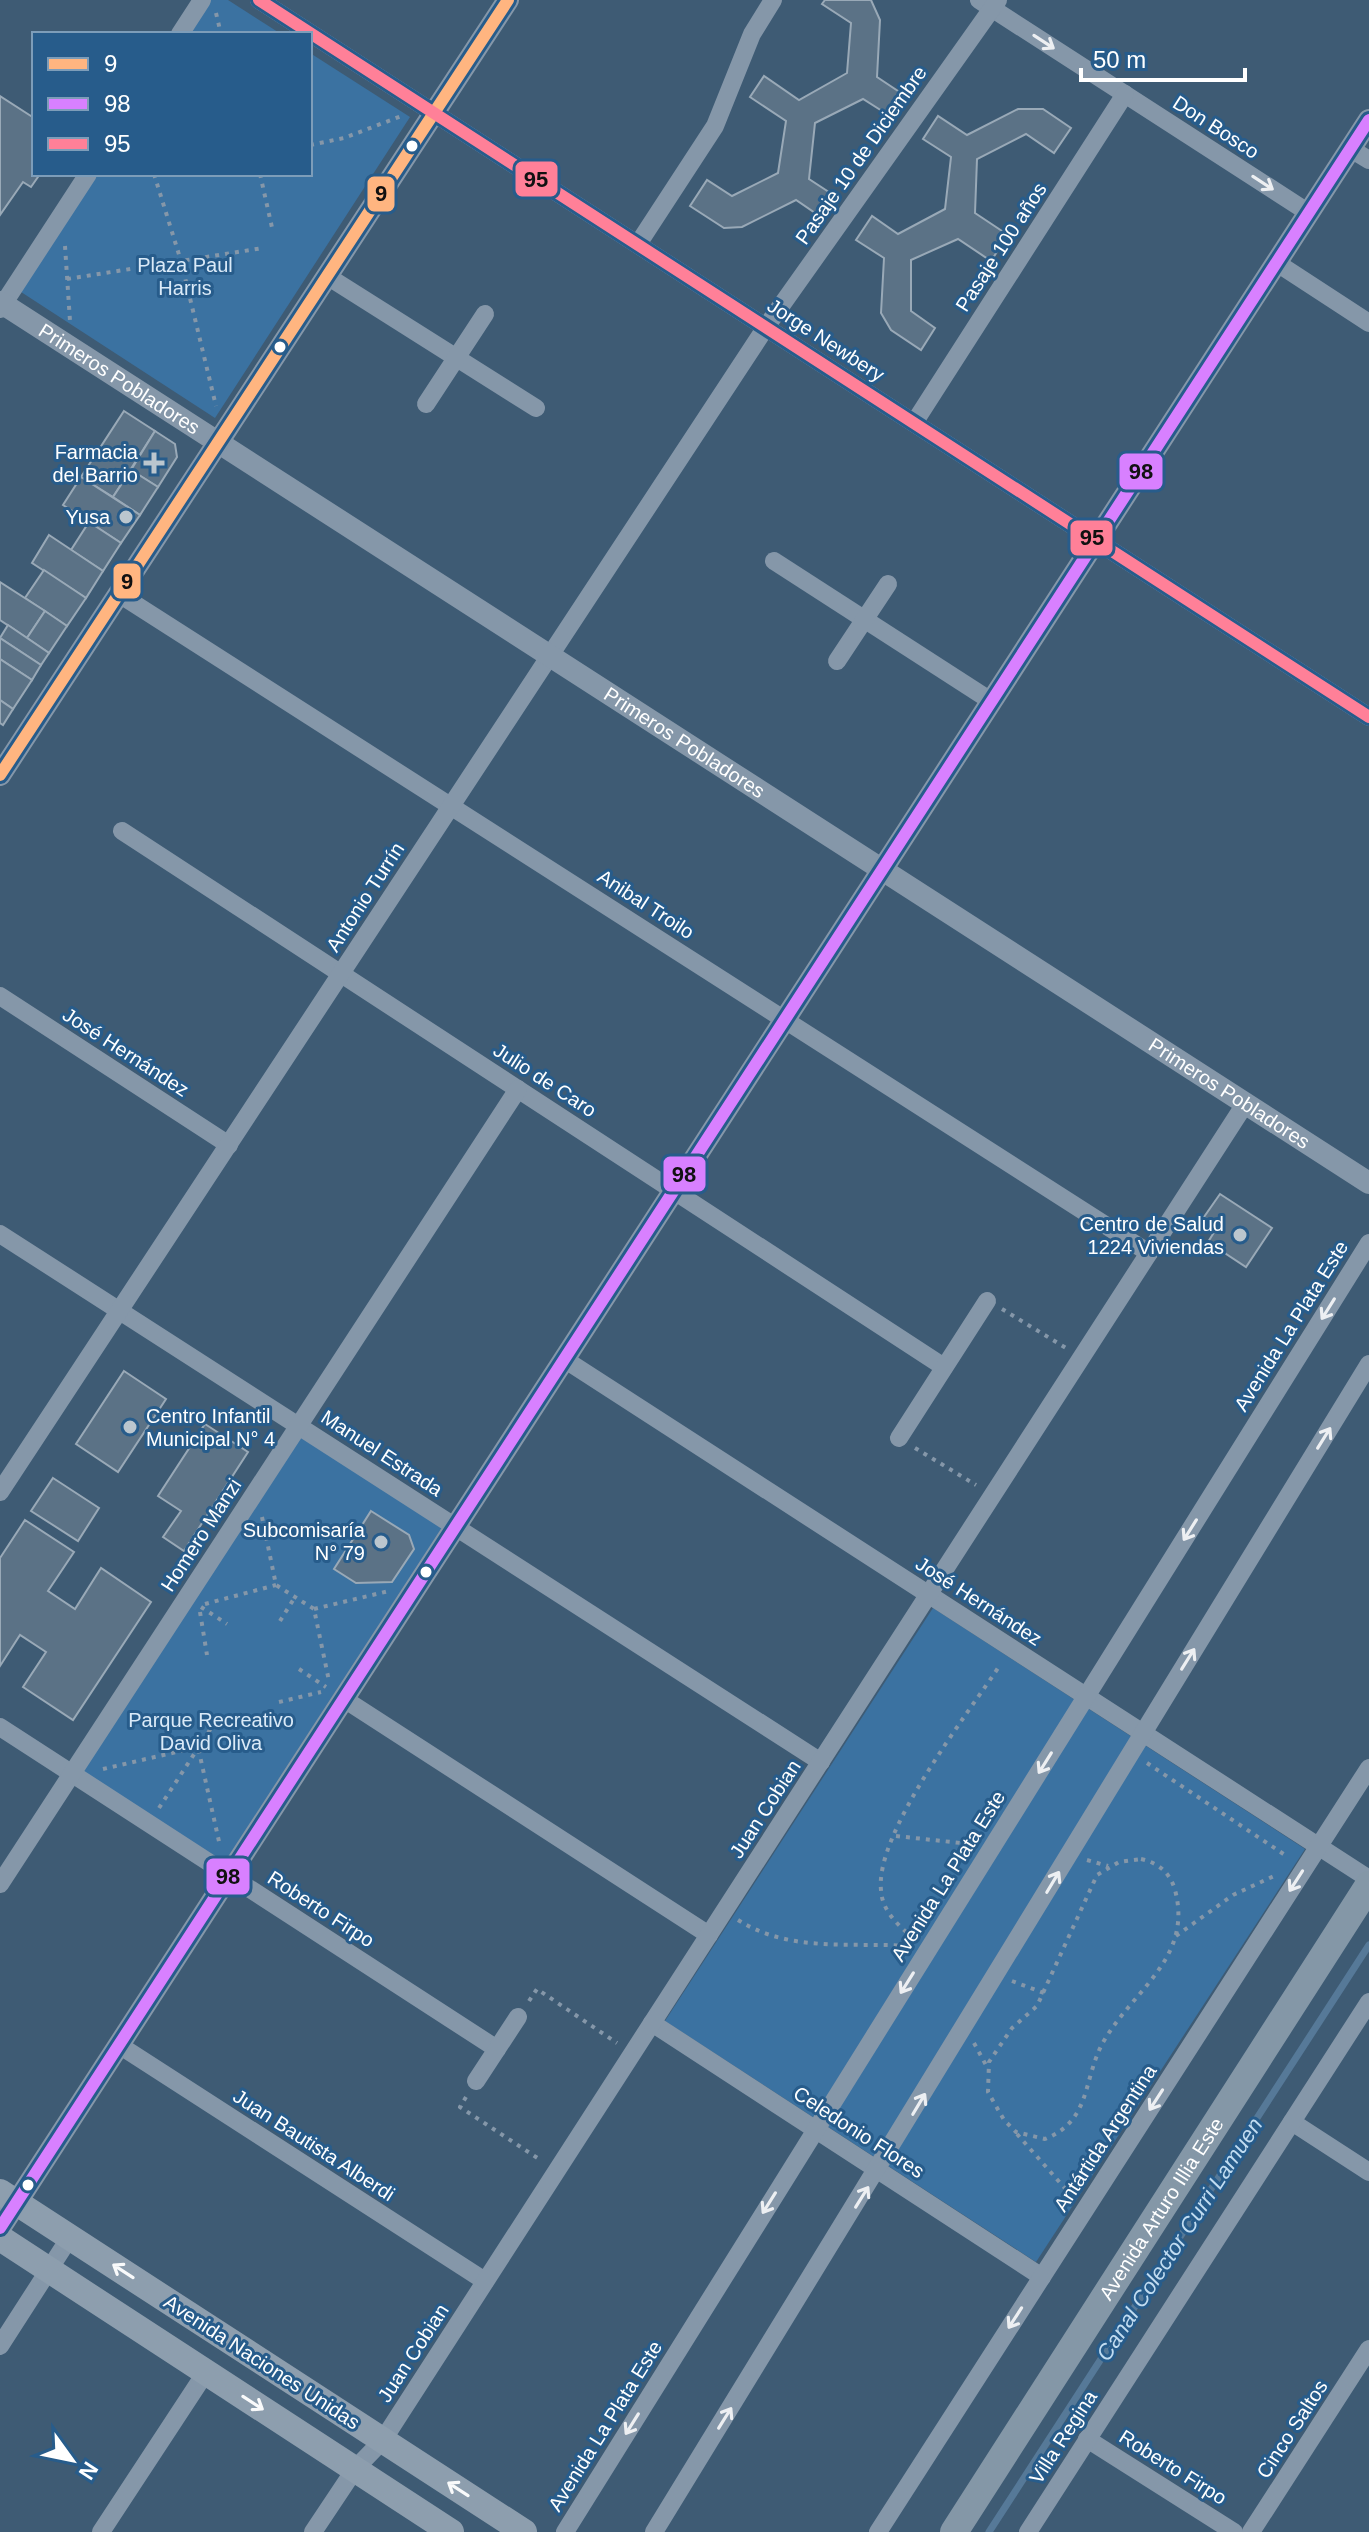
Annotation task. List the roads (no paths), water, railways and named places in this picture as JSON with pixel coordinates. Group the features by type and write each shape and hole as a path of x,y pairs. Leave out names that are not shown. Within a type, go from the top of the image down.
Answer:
{"main road":[{"name":"Avenida Arturo Illia Este","path":"954,2532 1369,1885"},
{"name":"Avenida Naciones Unidas","path":"8,2197 524,2532"},
{"name":"Avenida Naciones Unidas","path":"0,2238 451,2532"}],"street":[{"name":"Jorge Newbery","path":"259,0 309,32"},
{"path":"0,775 508,0"},
{"path":"638,244 715,126 752,34 773,0"},
{"path":"182,32 208,2"},
{"name":"Don Bosco","path":"989,3 1309,213"},
{"name":"Pasaje 10 de Diciembre","path":"766,327 989,3"},
{"name":"Jorge Newbery","path":"312,34 1369,717"},
{"name":"Pasaje 100 años","path":"914,423 1125,94"},
{"path":"0,2228 8,2197 119,2045 334,1692 456,1526 1309,213 1360,154 1369,120"},
{"path":"1,305 87,176"},
{"path":"1277,263 1369,323"},
{"path":"327,276 536,408"},
{"name":"Primeros Pobladores","path":"1,305 1369,1183"},
{"path":"426,404 485,314"},
{"name":"Antonio Turrín","path":"2,1483 229,1145 766,327"},
{"path":"774,561 991,701"},
{"path":"837,661 888,584"},
{"name":"Anibal Troilo","path":"119,594 1149,1253"},
{"name":"Julio de Caro","path":"122,831 944,1367"},
{"name":"José Hernández","path":"0,996 229,1145"},
{"name":"Homero Manzi","path":"0,1884 518,1089"},
{"name":"Juan Cobian","path":"313,2532 355,2469 383,2440 1245,1104"},
{"name":"Manuel Estrada","path":"0,1234 821,1762"},
{"name":"Avenida La Plata Este","path":"565,2532 926,1948 1087,1697 1369,1243"},
{"path":"899,1438 987,1301"},
{"name":"José Hernández","path":"564,1359 1369,1879"},
{"path":"654,2532 878,2171 1369,1364"},
{"path":"334,1692 709,1935"},
{"name":"Roberto Firpo","path":"0,1727 226,1866 497,2049"},
{"name":"Antártida Argentina","path":"878,2532 1369,1768"},
{"name":"Villa Regina","path":"1028,2532 1369,2002"},
{"path":"476,2081 518,2017"},
{"name":"Celedonio Flores","path":"652,2023 1042,2277"},
{"name":"Juan Bautista Alberdi","path":"119,2045 485,2281"},
{"path":"1292,2122 1369,2172"},
{"path":"0,2346 70,2237"},
{"name":"Cinco Saltos","path":"1251,2532 1369,2349"},
{"path":"101,2532 206,2372"},
{"name":"Roberto Firpo","path":"1087,2439 1234,2532"}],"waterway":[{"name":"Canal Colector Curri Lamuen","path":"989,2532 1369,1945"}],"place":[{"name":"Farmacia del Barrio","path":"154,463"},
{"name":"Yusa","path":"126,517"},
{"name":"Centro de Salud 1224 Viviendas","path":"1240,1235"},
{"name":"Centro Infantil Municipal N° 4","path":"130,1427"},
{"name":"Subcomisaría N° 79","path":"381,1542"}],"park label":[{"name":"Plaza Paul Harris","path":"185,276"},
{"name":"Parque Recreativo David Oliva","path":"211,1732"}]}
